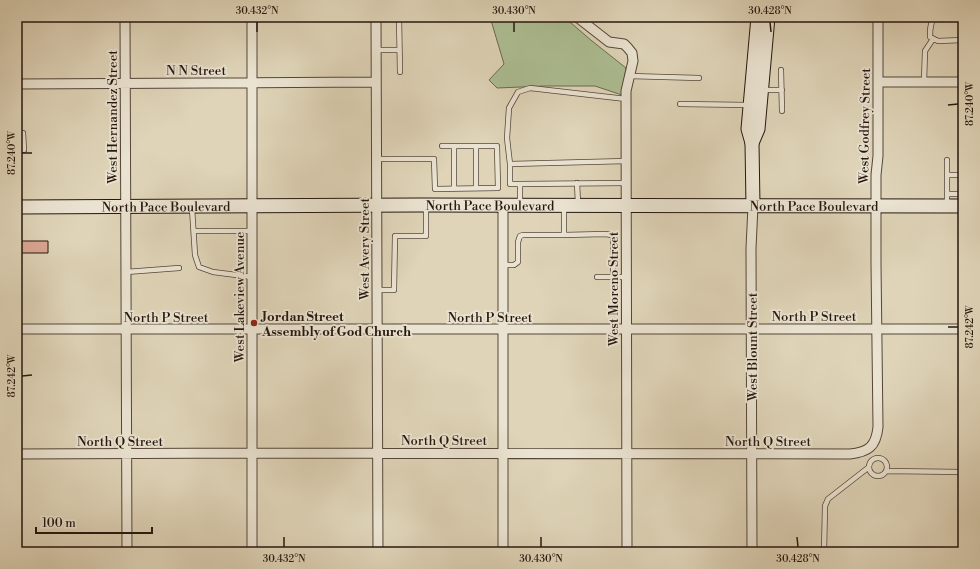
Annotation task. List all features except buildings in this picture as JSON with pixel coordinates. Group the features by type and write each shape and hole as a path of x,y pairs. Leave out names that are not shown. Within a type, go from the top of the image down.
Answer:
{"main road":[{"name":"West Blount Street","path":"752,143 758,129 763,23"},
{"name":"West Blount Street","path":"753,206 752,143 748,129 750,105 763,23"},
{"name":"North Pace Boulevard","path":"17,207 426,205 876,206 947,200 963,206"}],"street":[{"name":"West Hernandez Street","path":"125,17 127,552"},
{"name":"West Lakeview Avenue","path":"252,17 252,552"},
{"name":"West Avery Street","path":"376,17 378,552"},
{"name":"West Moreno Street","path":"577,17 609,42 624,44 632,53 633,61 626,91 627,552"},
{"name":"West Godfrey Street","path":"869,448 875,440 878,427 876,175 878,156 878,17"},
{"name":"N N Street","path":"17,84 376,82"},
{"path":"878,82 963,82"},
{"path":"503,206 503,552"},
{"name":"West Blount Street","path":"752,552 753,454 751,248 753,206"},
{"name":"North P Street","path":"17,329 963,329"},
{"name":"North Q Street","path":"17,454 850,454 865,451 869,448"}],"lane":[{"path":"399,17 400,72"},
{"path":"963,17 934,18 931,21 930,30 930,37 938,41 963,40"},
{"path":"924,82 925,51 934,39"},
{"path":"376,50 399,50"},
{"path":"781,70 782,111"},
{"path":"629,76 699,78"},
{"path":"626,99 530,88 518,92 509,108 507,138 510,164 510,184 627,183"},
{"path":"761,90 782,90"},
{"path":"680,104 750,105"},
{"path":"17,133 23,133 24,150"},
{"path":"376,159 434,159 435,189 498,188 497,146 442,146"},
{"path":"454,146 454,188"},
{"path":"476,146 476,188"},
{"path":"947,160 947,200 963,194"},
{"path":"510,164 627,161"},
{"path":"947,176 963,175"},
{"path":"577,183 578,206"},
{"path":"520,184 520,206"},
{"path":"377,290 394,290 395,236 426,236 426,205"},
{"path":"564,206 564,235"},
{"path":"192,207 195,255 199,267 213,272 252,277"},
{"path":"194,231 252,231"},
{"path":"502,265 517,264 518,242 520,236 523,235 605,234 612,235 613,238 613,277"},
{"path":"126,272 178,268"},
{"path":"597,277 626,277"},
{"path":"869,448 873,459"},
{"path":"824,552 826,506 828,499 869,467 869,464 873,459 879,458 884,461 886,471"},
{"path":"869,467 870,472 876,476 881,475 886,471 963,472"}],"green space":[{"path":"490,17 564,17 626,68 622,95 595,86 497,88 489,80 504,64"}],"place":[{"name":"Jordan Street Assembly of God Church","path":"254,323"}]}
